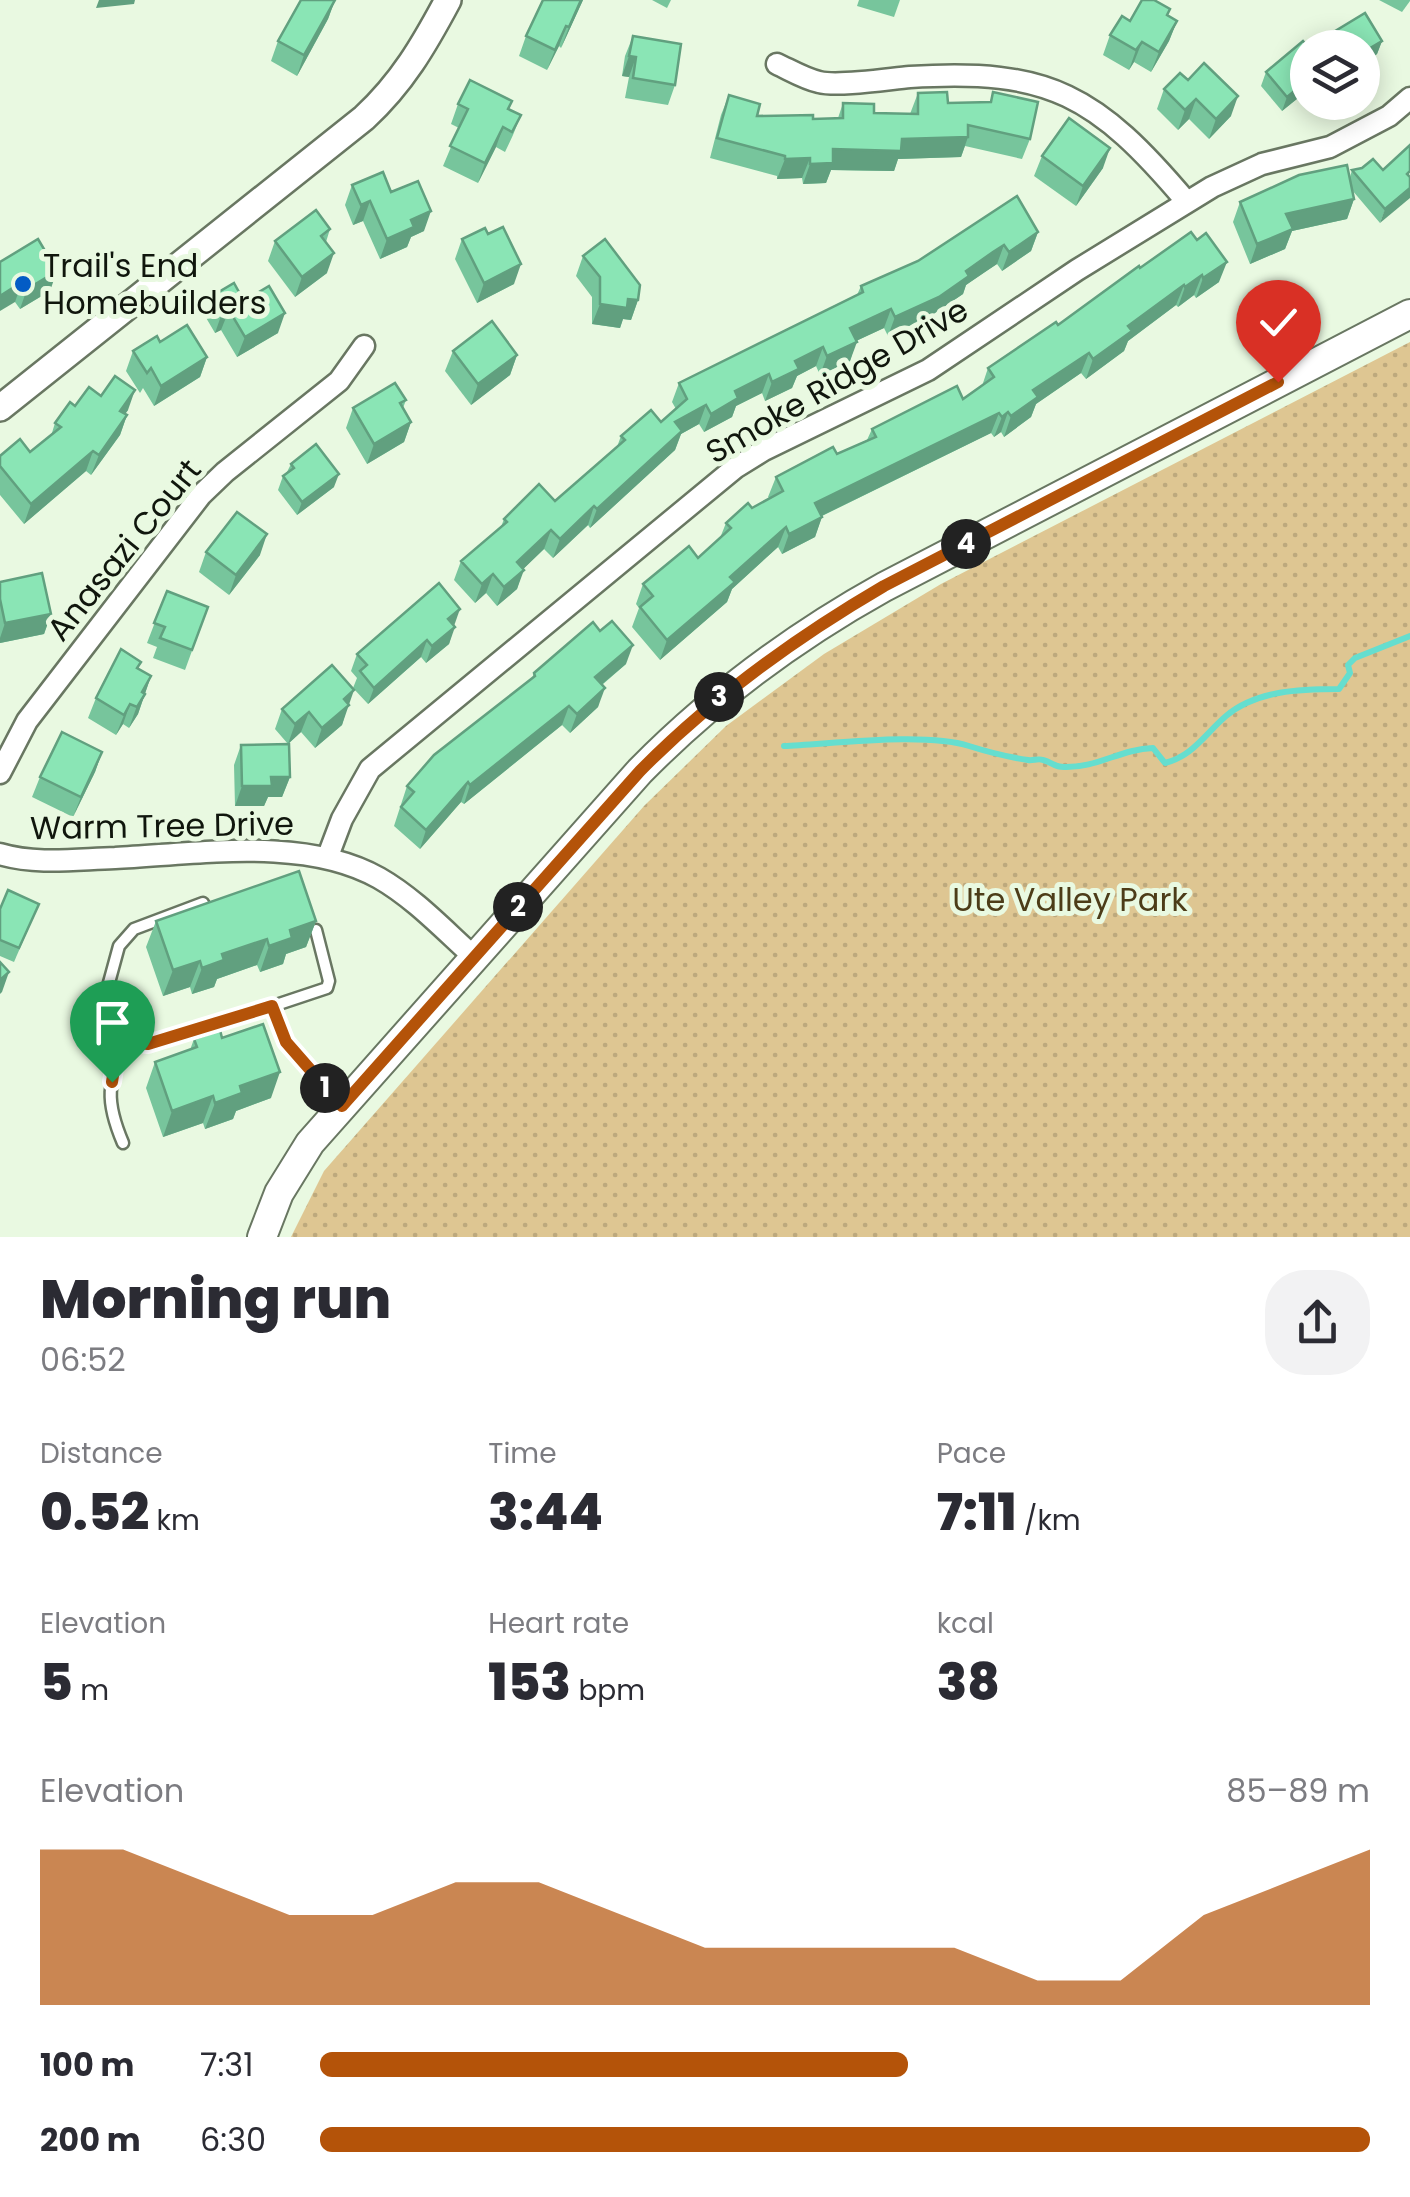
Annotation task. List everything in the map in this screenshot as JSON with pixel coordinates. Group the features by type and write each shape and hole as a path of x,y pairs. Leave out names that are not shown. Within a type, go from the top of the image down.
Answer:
{"main road":[{"path":"262,1237 291,1170 342,1106 682,728 728,690 824,621 1410,314"}],"street":[{"path":"0,408 392,93 417,58 448,0"},
{"path":"777,64 820,83 960,74 1023,80 1087,106 1115,125 1186,201"},
{"name":"Smoke Ridge Drive","path":"328,856 342,819 370,769 734,468 928,370 1186,201 1262,164 1330,147 1389,116 1410,98"},
{"name":"Anasazi Court","path":"0,773 27,721 201,495 340,381 364,346"},
{"name":"Warm Tree Drive","path":"0,854 37,860 261,852 328,856 380,878 473,956"}],"lane":[{"path":"203,903 134,929 119,946 107,990 116,1021 130,1042 148,1044 327,988 329,980 316,930"},
{"path":"272,1006 286,1042 342,1106"},
{"path":"122,1143 108,1101 114,1069 130,1042"}],"green space":[{"name":"Ute Valley Park","path":"1410,342 1410,1237 291,1237 324,1171 644,806 726,726 824,654 941,584"}],"building":[{"path":"301,0 335,0 304,55 278,41"},
{"path":"543,0 581,0 555,50 526,36"},
{"path":"1142,0 1154,0 1170,9 1167,15 1177,21 1159,52 1142,42 1136,50 1110,35 1122,16 1130,21"},
{"path":"1365,13 1375,30 1337,30"},
{"path":"633,36 681,44 675,85 633,78 636,57 629,56"},
{"path":"1290,52 1290,95 1287,97 1266,72"},
{"path":"1204,63 1238,96 1216,119 1196,99 1185,110 1164,89 1180,73 1188,80"},
{"path":"470,80 512,101 508,109 521,115 512,132 503,127 485,163 450,146 468,109 458,104"},
{"path":"947,92 948,103 991,102 993,92 1038,102 1030,139 968,125 968,137 902,139 901,151 833,149 833,163 810,164 810,158 785,159 717,138 729,95 760,104 757,116 813,115 813,119 843,118 843,103 874,104 874,113 918,114 918,93"},
{"path":"1069,118 1110,148 1083,186 1042,156"},
{"path":"1410,145 1410,188 1385,209 1352,170 1373,159 1383,170"},
{"path":"1347,165 1354,199 1286,214 1293,229 1257,244 1240,202 1299,175"},
{"path":"383,172 391,192 418,181 431,211 411,220 414,227 387,239 370,201 361,205 352,185"},
{"path":"1017,196 1038,232 1009,252 1004,245 993,252 966,271 969,276 939,297 895,317 891,309 850,328 857,342 827,356 823,347 795,361 799,369 772,382 769,374 735,391 738,398 711,414 706,405 675,422 682,431 560,539 551,530 517,562 524,570 504,587 493,574 482,584 461,561 507,522 504,519 539,484 555,501 625,440 621,436 651,410 661,422 687,399 679,383 863,292 861,286 918,261"},
{"path":"316,210 330,229 321,236 334,253 302,277 275,241"},
{"path":"503,227 521,264 484,283 462,239 485,228 488,234"},
{"path":"1191,232 1197,240 1206,233 1227,262 1184,285 1128,326 1132,331 1093,359 1089,353 1033,390 1038,397 1011,416 1008,412 1002,417 999,413 815,503 822,517 789,534 786,527 730,577 735,582 667,640 640,607 653,596 643,584 689,546 698,558 731,528 726,523 748,503 752,508 783,491 776,477 833,447 837,454 876,437 872,429 957,386 963,399 994,377 988,368 1056,322 1058,325"},
{"path":"38,239 57,271 27,289 22,282 0,296 0,262"},
{"path":"605,239 640,285 638,300 628,299 627,308 600,304 600,277 583,256"},
{"path":"234,283 244,301 269,286 285,313 245,337 229,310 222,313 212,296"},
{"path":"492,321 517,355 478,384 453,351"},
{"path":"187,325 207,357 161,386 151,368 147,373 133,351 157,336 160,342"},
{"path":"115,376 135,390 120,411 127,415 99,455 93,451 31,504 0,466 0,456 20,439 30,452 61,427 55,423 70,402 75,406 89,387 101,396"},
{"path":"395,383 406,400 400,403 411,422 374,444 353,408"},
{"path":"316,444 339,474 302,502 283,476 294,468 291,464"},
{"path":"237,512 267,534 236,575 206,552"},
{"path":"42,573 51,614 5,623 0,582"},
{"path":"439,583 460,609 448,619 455,627 432,646 427,640 374,688 360,671 367,665 357,654"},
{"path":"167,591 208,607 192,650 160,638 165,627 154,623"},
{"path":"612,621 633,645 595,677 605,688 577,714 569,706 470,785 468,782 426,830 401,807 414,792 407,786 434,755 535,676 593,622 600,631"},
{"path":"121,649 141,662 137,668 151,676 137,707 130,704 124,715 96,698"},
{"path":"332,665 354,690 344,699 349,705 322,728 309,712 295,724 282,709"},
{"path":"62,732 102,752 81,797 40,777"},
{"path":"289,744 290,777 271,777 272,786 242,786 241,745"},
{"path":"299,871 316,921 290,930 292,938 269,946 267,939 222,954 224,960 202,968 200,961 173,970 156,921"},
{"path":"8,890 39,904 19,948 0,940 0,909"},
{"path":"0,962 9,972 0,980"},
{"path":"263,1024 280,1072 240,1086 242,1093 215,1103 213,1096 172,1111 155,1062 197,1047 194,1039 220,1030 222,1038"}],"waterway":[{"path":"784,746 928,740 1021,759 1041,759 1064,767 1153,748 1165,763 1191,750 1238,707 1280,693 1339,689 1350,673 1348,665 1355,658 1410,636"}],"place":[{"name":"Trail's End Homebuilders","path":"23,284"}],"route":[{"path":"112,1082 114,1069 130,1042 136,1046 148,1044 272,1006 286,1042 342,1106 640,771 682,728 728,690 824,621 884,586 1278,382"}]}
